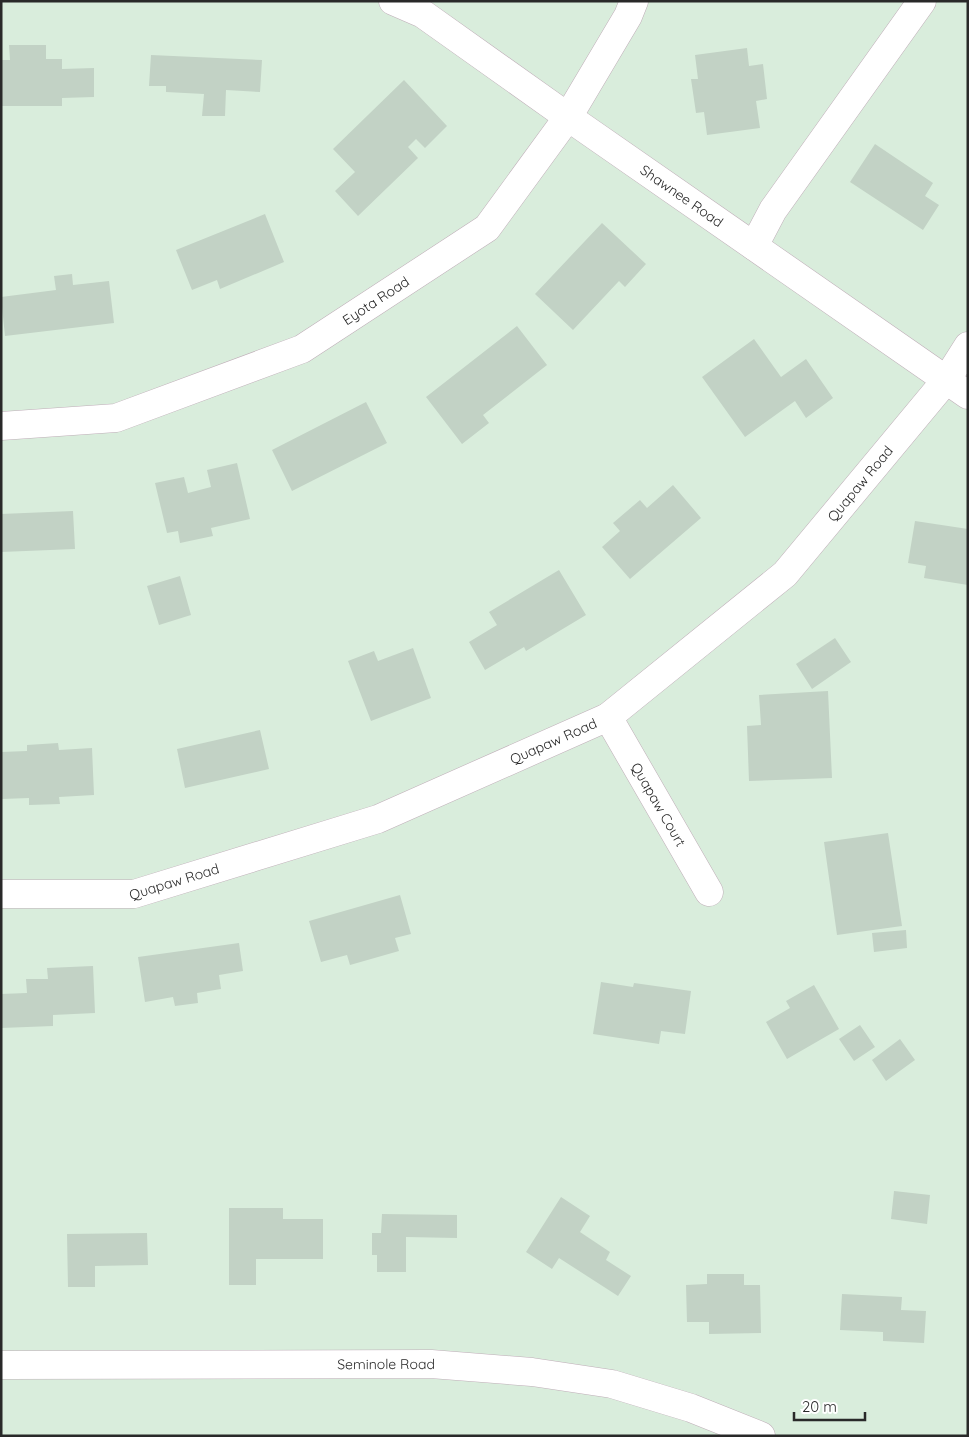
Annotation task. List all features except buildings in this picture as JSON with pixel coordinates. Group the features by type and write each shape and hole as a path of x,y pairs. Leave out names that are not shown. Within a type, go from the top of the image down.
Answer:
{"street":[{"name":"Shawnee Road","path":"393,1 423,14 957,387"},
{"name":"Eyota Road","path":"1,426 116,418 302,349 486,228 568,117 628,16 634,1"},
{"path":"754,246 773,210 922,1"},
{"name":"Quapaw Road","path":"1,894 134,894 378,819 608,717 785,574 957,387 968,346"},
{"name":"Quapaw Court","path":"608,717 709,892"},
{"name":"Seminole Road","path":"1,1365 431,1364 532,1372 612,1384 691,1408 755,1435"}]}
